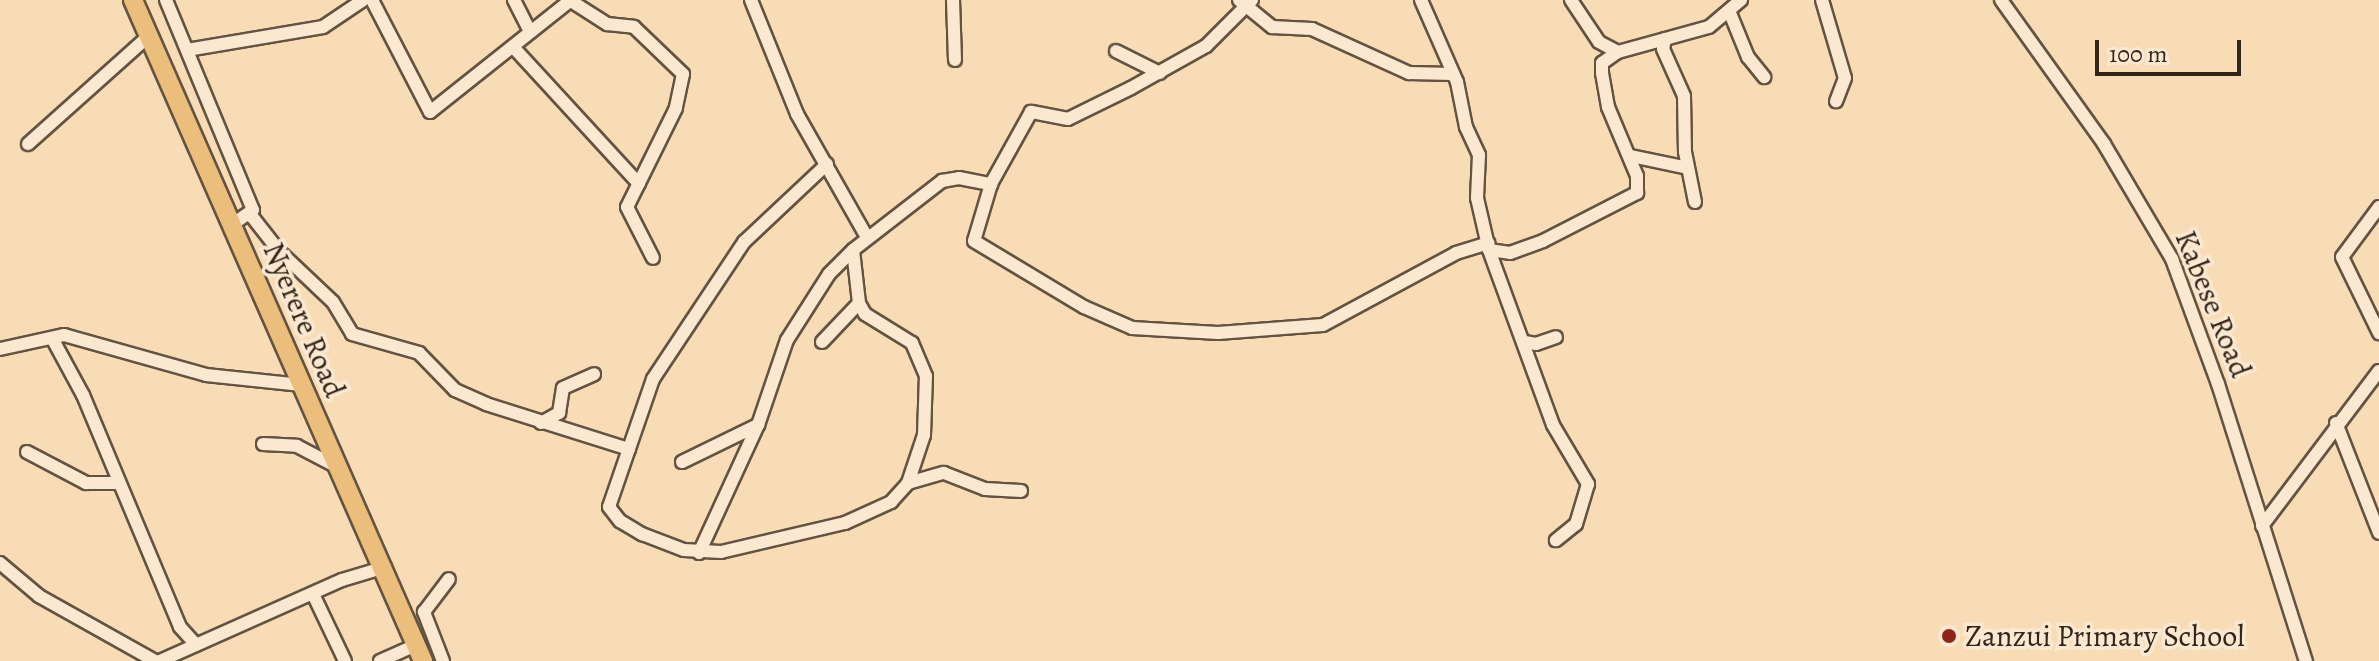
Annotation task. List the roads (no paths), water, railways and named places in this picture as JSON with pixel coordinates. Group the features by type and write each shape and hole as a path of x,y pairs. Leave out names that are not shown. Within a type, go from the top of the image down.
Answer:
{"highway":[{"name":"Nyerere Road","path":"133,0 301,385 385,567 419,653"}],"street":[{"path":"166,0 249,195 250,214 289,261 333,302 352,334 419,353 455,390 541,423 629,449"},
{"path":"187,50 323,27 363,0"},
{"path":"372,0 430,112 515,49 530,31 571,0 607,24 634,27 683,74 676,108 627,214 653,258"},
{"path":"514,0 530,31"},
{"path":"751,0 775,68 867,237"},
{"path":"953,0 955,60"},
{"path":"1421,0 1453,74 1479,155 1477,198 1489,246 1553,425 1588,484 1576,524 1556,540"},
{"path":"1571,0 1594,37 1618,52"},
{"path":"1453,74 1409,73 1312,29 1272,27 1246,2 1206,46 1160,73 1068,119 1031,112 991,184 972,236 977,243 1084,307 1145,330 1218,333 1323,325 1456,253 1489,246 1515,252 1633,196 1638,188 1631,156 1608,107 1602,63 1618,52 1693,34 1730,13 1741,0"},
{"path":"1822,0 1845,78 1836,101"},
{"name":"Kabese Road","path":"2001,0 2104,144 2172,259 2306,661"},
{"path":"1730,13 1748,57 1764,77"},
{"path":"28,144 149,36"},
{"path":"1665,39 1663,49 1684,96 1688,168 1695,202"},
{"path":"515,49 639,184"},
{"path":"1116,51 1160,73"},
{"path":"1631,156 1688,168"},
{"path":"827,164 744,242 702,298 653,379 612,512 642,534 699,553 745,548 855,520 876,513 908,483 944,473 985,489 1021,491"},
{"path":"699,553 758,425 787,340 829,274 867,237 942,181 959,178 991,184"},
{"path":"2379,207 2342,257 2379,333"},
{"path":"233,224 250,214"},
{"path":"853,250 859,303 871,320 912,343 926,376 924,435 908,483"},
{"path":"822,342 859,303"},
{"path":"1,351 64,335 206,375 301,385"},
{"path":"1525,342 1536,344 1556,337"},
{"path":"52,338 83,395 117,483 180,627 196,645"},
{"path":"2262,526 2336,423 2379,371"},
{"path":"541,423 559,413 563,388 594,374"},
{"path":"2336,423 2379,533"},
{"path":"682,462 758,425"},
{"path":"263,444 297,446 339,468"},
{"path":"27,452 86,483 117,483"},
{"path":"0,563 39,596 158,661 313,594 385,567"},
{"path":"443,661 424,612 449,579"},
{"path":"313,594 345,661"},
{"path":"380,661 419,653"}],"place":[{"name":"Zanzui Primary School","path":"1949,636"}]}
